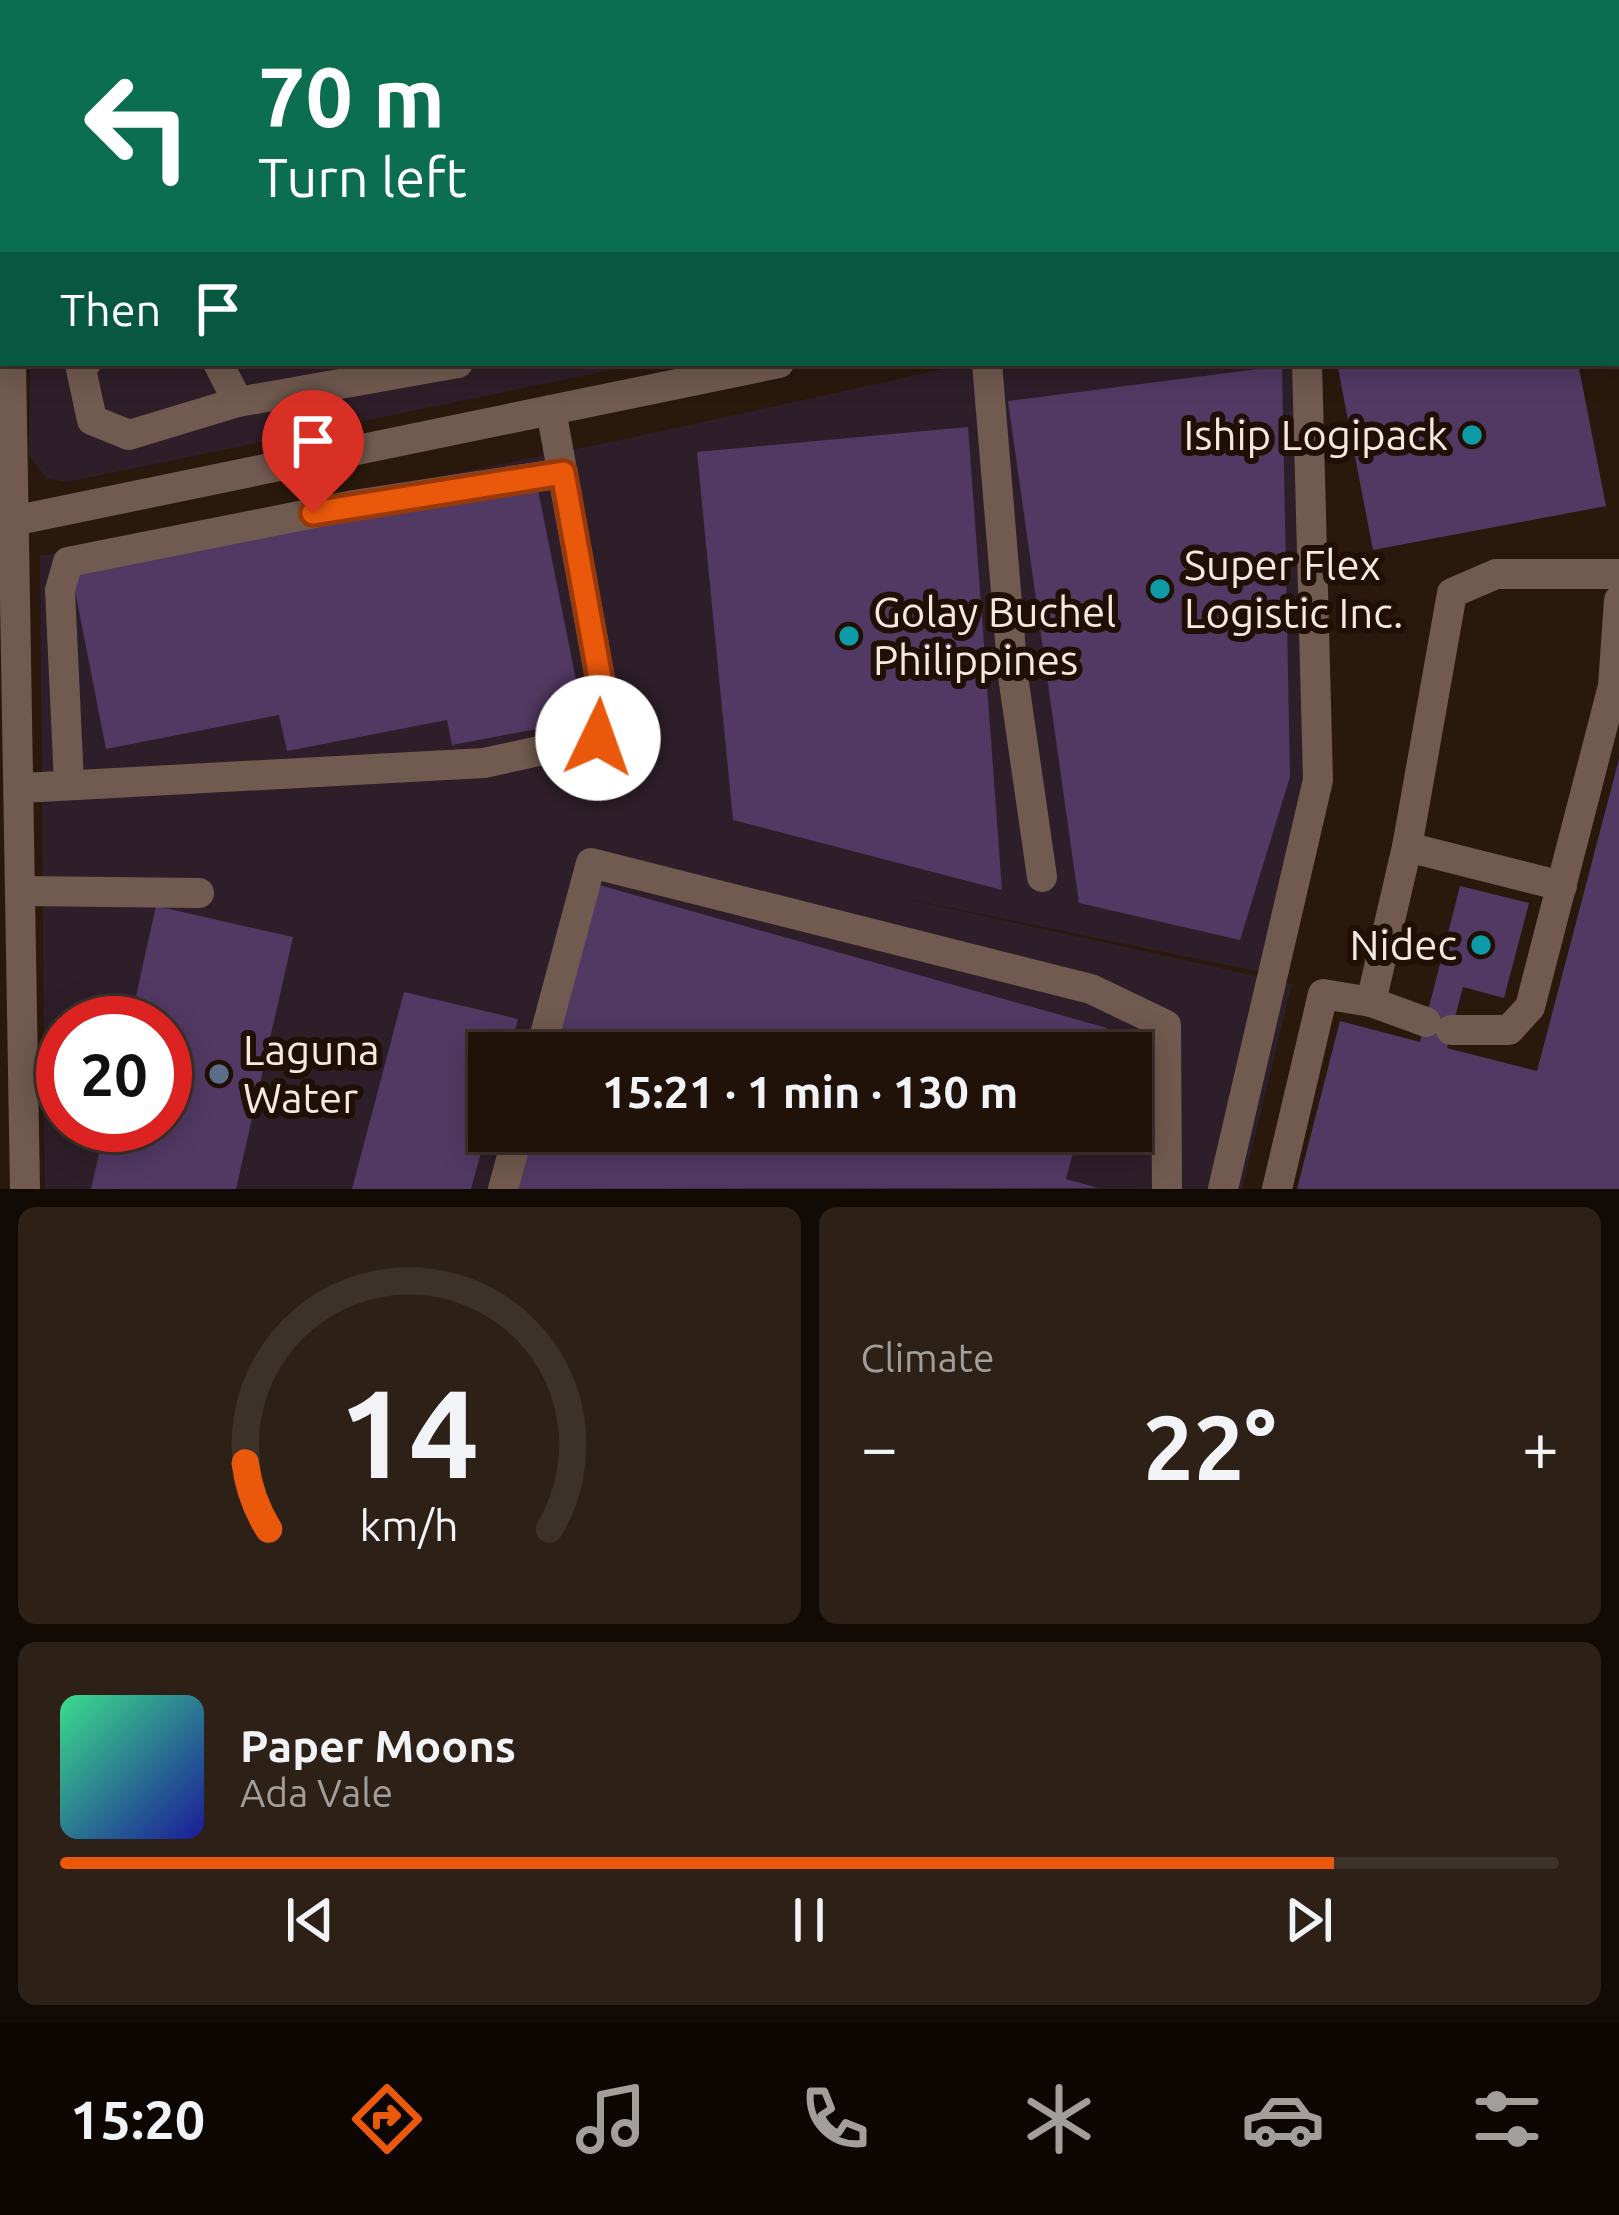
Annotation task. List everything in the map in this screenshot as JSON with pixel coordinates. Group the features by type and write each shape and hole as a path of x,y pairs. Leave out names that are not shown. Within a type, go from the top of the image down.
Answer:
{"street":[{"path":"10,366 22,788 25,1189"},
{"path":"83,366 82,386 92,420 129,435 238,402 441,366"},
{"path":"220,366 238,402"},
{"path":"13,521 764,366"},
{"path":"987,366 1013,676 1042,877"},
{"path":"1223,1189 1318,780 1307,366"},
{"path":"22,788 484,763 598,738 607,717 551,410"},
{"path":"69,783 60,590 68,562 354,505 563,473"},
{"path":"1371,1002 1407,847 1452,593 1496,574 1619,574"},
{"path":"1277,1189 1323,994 1371,1002 1439,1026 1509,1030 1520,1024 1531,1007 1613,686 1619,600"},
{"path":"1407,847 1562,886"},
{"path":"546,1032 591,863 1091,989 1166,1025 1167,1189"},
{"path":"20,891 200,892"},
{"path":"503,1189 513,1152"}],"shaded area":[{"path":"30,366 631,366 67,482 47,479 29,455"},
{"path":"957,366 1295,366 1318,780 1261,972 884,894 1292,984 1242,1189 45,1189 45,1152 192,1152 192,996 43,996 40,556 616,441"}],"building":[{"name":"Super Flex Logistic Inc.","path":"1282,366 1290,777 1240,940 1079,903 1008,401"},
{"name":"Iship Logipack","path":"1338,366 1579,366 1606,506 1373,550"},
{"name":"Golay Buchel Philippines","path":"968,427 1002,890 733,820 697,452"},
{"path":"536,480 584,720 452,745 447,720 287,751 279,715 106,749 71,570"},
{"name":"Nidec","path":"1619,759 1619,1189 1297,1189 1340,1021 1420,1042 1460,886 1529,903 1504,998 1463,987 1447,1048 1537,1071"},
{"path":"592,883 1107,1028 1106,1032 551,1032"},
{"path":"156,906 293,937 236,1189 91,1189 99,1152 192,1152 192,996 136,996"},
{"path":"404,992 518,1019 515,1032 468,1032 468,1152 481,1152 471,1189 352,1189"},
{"path":"517,1152 1073,1152 1066,1179 1098,1188 507,1189"}],"place":[{"name":"Iship Logipack","path":"1472,435"},
{"name":"Super Flex Logistic Inc.","path":"1160,589"},
{"name":"Golay Buchel Philippines","path":"849,636"},
{"name":"Nidec","path":"1481,945"},
{"name":"Laguna Water","path":"219,1074"}],"route":[{"path":"313,513 563,473 607,717 598,738"}]}
